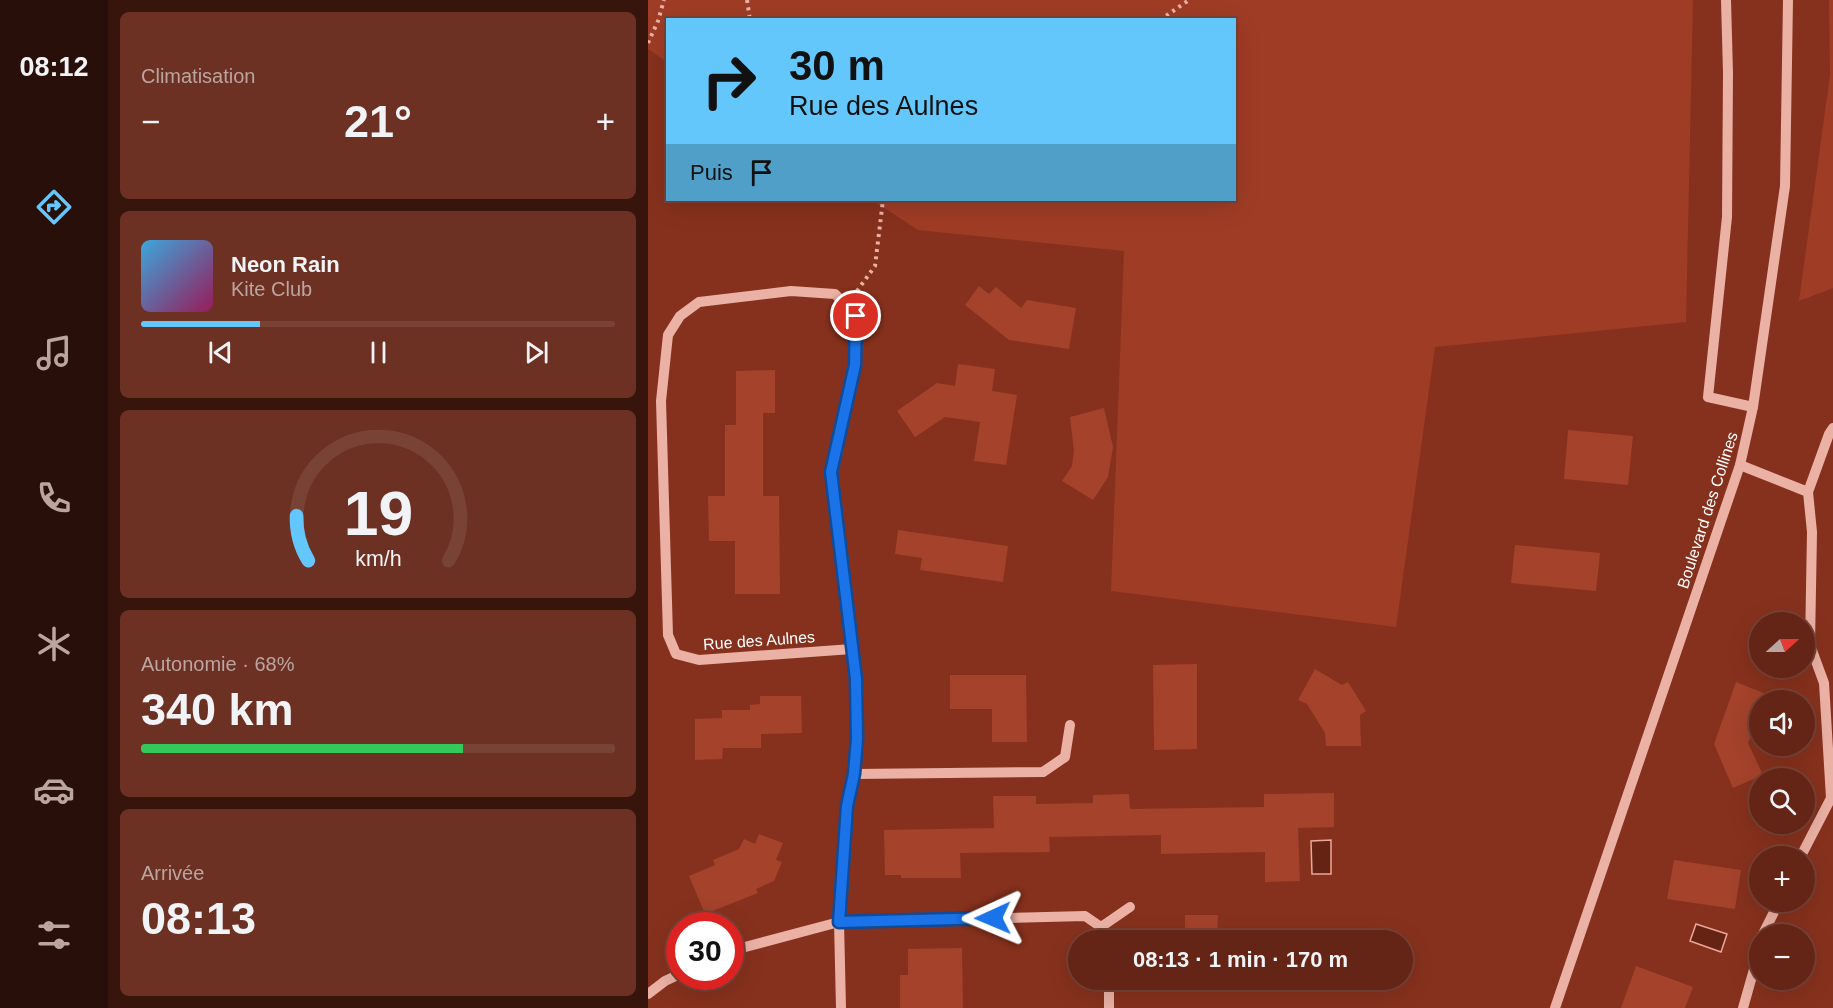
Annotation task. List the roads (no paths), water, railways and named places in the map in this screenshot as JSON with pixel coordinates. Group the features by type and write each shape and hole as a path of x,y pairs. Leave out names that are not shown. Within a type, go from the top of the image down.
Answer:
{"street":[{"path":"1726,0 1727,217 1708,397 1753,407"},
{"name":"Boulevard des Collines","path":"1555,1008 1740,465 1753,407 1785,186 1788,0"},
{"name":"Rue des Aulnes","path":"791,291 835,294 856,316 855,365 831,472 852,649 699,660 676,654 668,635 661,400 668,335 680,316 699,302 791,291"},
{"path":"1806,846 1831,798 1828,686 1810,645 1812,532 1808,492 1833,428"},
{"path":"1740,465 1808,492"},
{"path":"841,1008 839,922 847,806 854,774 857,739 856,679 852,649"},
{"path":"854,774 1043,772 1065,757 1070,725"},
{"path":"1101,927 1130,907"},
{"path":"744,947 839,922 1085,916 1102,930"},
{"path":"648,994 666,981"},
{"path":"1743,1008 1749,987"},
{"path":"1108,990 1109,1008"}]}
